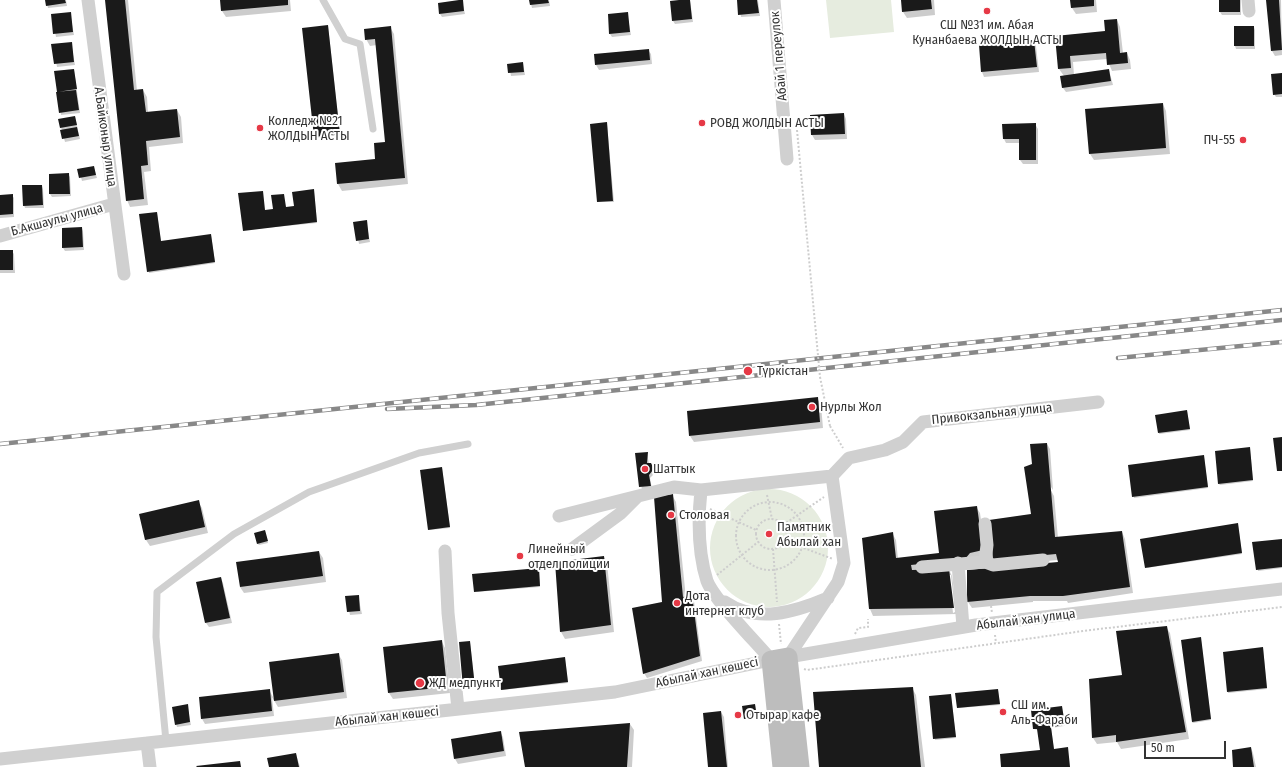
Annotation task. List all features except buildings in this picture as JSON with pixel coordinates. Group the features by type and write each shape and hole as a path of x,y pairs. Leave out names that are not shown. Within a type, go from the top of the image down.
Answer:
{"street":[{"name":"А.Байконыр улица","path":"88,0 124,274"},
{"name":"Абай 1 переулок","path":"774,0 787,159"},
{"name":"Б.Акшаулы улица","path":"0,236 114,204"},
{"name":"Привокзальная улица","path":"849,458 885,450 903,442 923,422 1098,402"},
{"path":"559,516 674,487 701,490 832,476 849,458"},
{"path":"782,767 780,658 828,597 838,582 844,563 832,476"},
{"path":"701,490 700,539 708,582 717,597 780,658 800,767"},
{"path":"572,549 621,513 638,496"},
{"path":"985,524 987,545 986,562"},
{"path":"445,551 448,613 458,709"},
{"path":"922,567 986,562 993,565 1043,560"},
{"path":"958,563 963,627"},
{"name":"Абылай хан улица","path":"780,658 963,627 1282,589"},
{"path":"717,597 733,608 756,615 802,609 828,597"},
{"name":"Абылай хан көшесі","path":"0,759 615,692 780,658"},
{"path":"147,743 150,767"}],"lane":[{"path":"323,0 345,39 360,44 373,129"},
{"path":"166,741 156,637 157,592 234,534 309,492 419,453 468,444"}],"path":[{"path":"796,130 820,377 830,426 849,458"},
{"path":"766,490 772,519"},
{"path":"783,525 834,490"},
{"path":"769,502 786,505 798,515 803,527 804,537 802,547 792,562 775,569 758,568 751,564 742,555 736,542 736,533 739,521 749,509 759,503 769,502"},
{"path":"700,506 721,513 756,530"},
{"path":"772,519 777,520 783,525 786,531 785,541 778,548 773,549 763,547 758,542 756,530 762,522 772,519"},
{"path":"785,541 844,563"},
{"path":"708,582 758,542"},
{"path":"804,669 808,670 1083,631 1282,607"}],"shaded area":[{"path":"826,0 891,0 894,32 830,38"},
{"path":"769,489 780,490 792,494 811,506 823,525 827,537 827,559 823,571 811,590 792,602 780,606 769,607 758,606 746,602 727,590 715,571 711,559 710,548 711,537 715,525 727,506 746,494 758,490"}],"railway":[{"path":"0,444 1282,310"},
{"path":"387,409 476,405 1282,320"},
{"path":"1118,358 1282,342"}],"place":[{"name":"СШ №31 им. Абая Кунанбаева ЖОЛДЫН АСТЫ","path":"987,11"},
{"name":"РОВД ЖОЛДЫН АСТЫ","path":"702,123"},
{"name":"Колледж №21 ЖОЛДЫН АСТЫ","path":"260,128"},
{"name":"ПЧ-55","path":"1243,140"},
{"name":"Түркістан","path":"748,371"},
{"name":"Нурлы Жол","path":"812,407"},
{"name":"Шаттык","path":"645,469"},
{"name":"Столовая","path":"671,515"},
{"name":"Памятник Абылай хан","path":"769,534"},
{"name":"Линейный отдел полиции","path":"520,556"},
{"name":"Дота интернет клуб","path":"677,603"},
{"name":"ЖД медпункт","path":"420,683"},
{"name":"СШ им. Аль-Фараби","path":"1003,712"},
{"name":"Отырар кафе","path":"738,715"}]}
